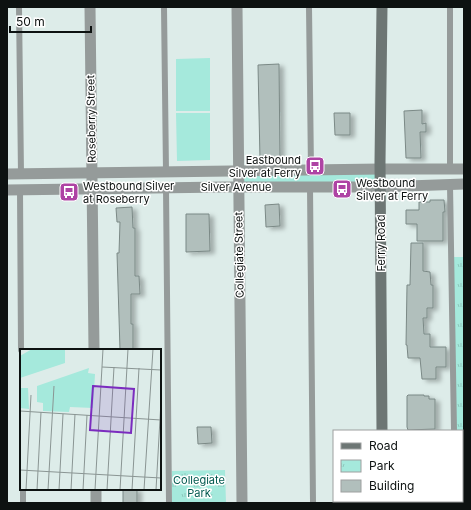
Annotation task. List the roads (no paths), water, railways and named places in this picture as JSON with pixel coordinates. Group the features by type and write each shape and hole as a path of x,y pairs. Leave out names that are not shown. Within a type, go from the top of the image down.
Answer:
{"main road":[{"name":"Ferry Road","path":"382,7 380,187 382,430"}],"street":[{"name":"Roseberry Street","path":"90,7 94,349"},
{"name":"Collegiate Street","path":"237,7 242,503"},
{"name":"Silver Avenue","path":"7,174 464,169"},
{"name":"Silver Avenue","path":"7,190 380,187 464,184"},
{"path":"96,490 96,503"}],"lane":[{"path":"19,7 21,174"},
{"path":"164,7 166,172"},
{"path":"309,7 311,170"},
{"path":"450,7 450,169"},
{"path":"450,185 454,430"},
{"path":"310,187 313,503"},
{"path":"166,188 169,503"},
{"path":"20,190 22,349"},
{"path":"23,490 23,503"}],"place":[{"name":"Eastbound Silver at Ferry","path":"315,166"},
{"name":"Westbound Silver at Ferry","path":"342,189"},
{"name":"Westbound Silver at Roseberry","path":"69,192"}],"park label":[{"name":"Collegiate Park","path":"199,486"}]}
